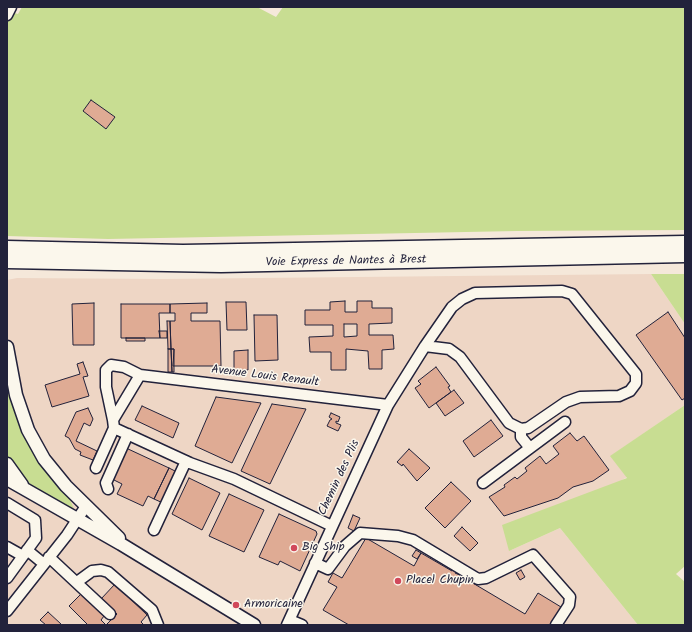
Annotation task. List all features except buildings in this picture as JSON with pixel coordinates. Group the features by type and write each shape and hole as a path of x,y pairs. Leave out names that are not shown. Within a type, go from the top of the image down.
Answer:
{"highway":[{"name":"Voie Express de Nantes à Brest","path":"7,248 183,252 685,243"},
{"name":"Voie Express de Nantes à Brest","path":"7,261 221,265 685,256"},
{"path":"7,268 27,268 37,262"}],"main road":[{"path":"7,347 16,394 28,430 44,459 66,486 117,536 160,568"},
{"path":"7,464 24,490"},
{"path":"7,479 160,568 254,625"}],"street":[{"path":"7,15 11,7"},
{"name":"Chemin des Plis","path":"288,622 388,405 425,346 452,307 462,299 475,293 562,291 576,296 636,374 636,383 630,391 619,396 580,397 566,402 528,428 521,429"},
{"path":"425,346 449,349 460,357 509,423 521,429 521,437 530,448"},
{"name":"Avenue Louis Renault","path":"114,424 106,392 106,370 108,366 117,365 140,375 388,405"},
{"path":"96,468 120,411 140,375"},
{"path":"483,483 565,422"},
{"path":"114,424 128,434 186,461 234,480 332,526"},
{"path":"108,489 106,483 128,434"},
{"path":"154,530 186,461"},
{"path":"7,503 35,520 36,538 7,578"},
{"path":"7,611 47,561 77,521 86,506"},
{"path":"315,563 328,569 345,546 360,532 398,536 413,540 478,579 486,578 533,555 570,597 569,605 556,625"},
{"path":"7,547 47,561 76,582 110,614"},
{"path":"76,582 92,571 101,570 108,572 152,610 158,625"},
{"path":"288,622 302,625"}],"shaded area":[{"path":"651,274 685,324 685,405 611,456 627,477 509,551 560,528 638,625 7,625 7,280 17,278 163,279"}],"green space":[{"path":"22,7 257,7 276,17 283,7 685,7 685,230 517,231 108,239 7,236 7,11 18,14"},
{"path":"651,274 685,274 685,324"},
{"path":"7,376 13,405 68,495 74,509 70,509 23,483 7,458"},
{"path":"685,405 685,566 676,574 685,582 685,625 638,625 560,528 509,551 502,525 627,478 610,456"}],"place":[{"name":"Big Ship","path":"294,548"},
{"name":"Placel Chupin","path":"398,581"},
{"name":"Armoricaine","path":"236,605"}]}
